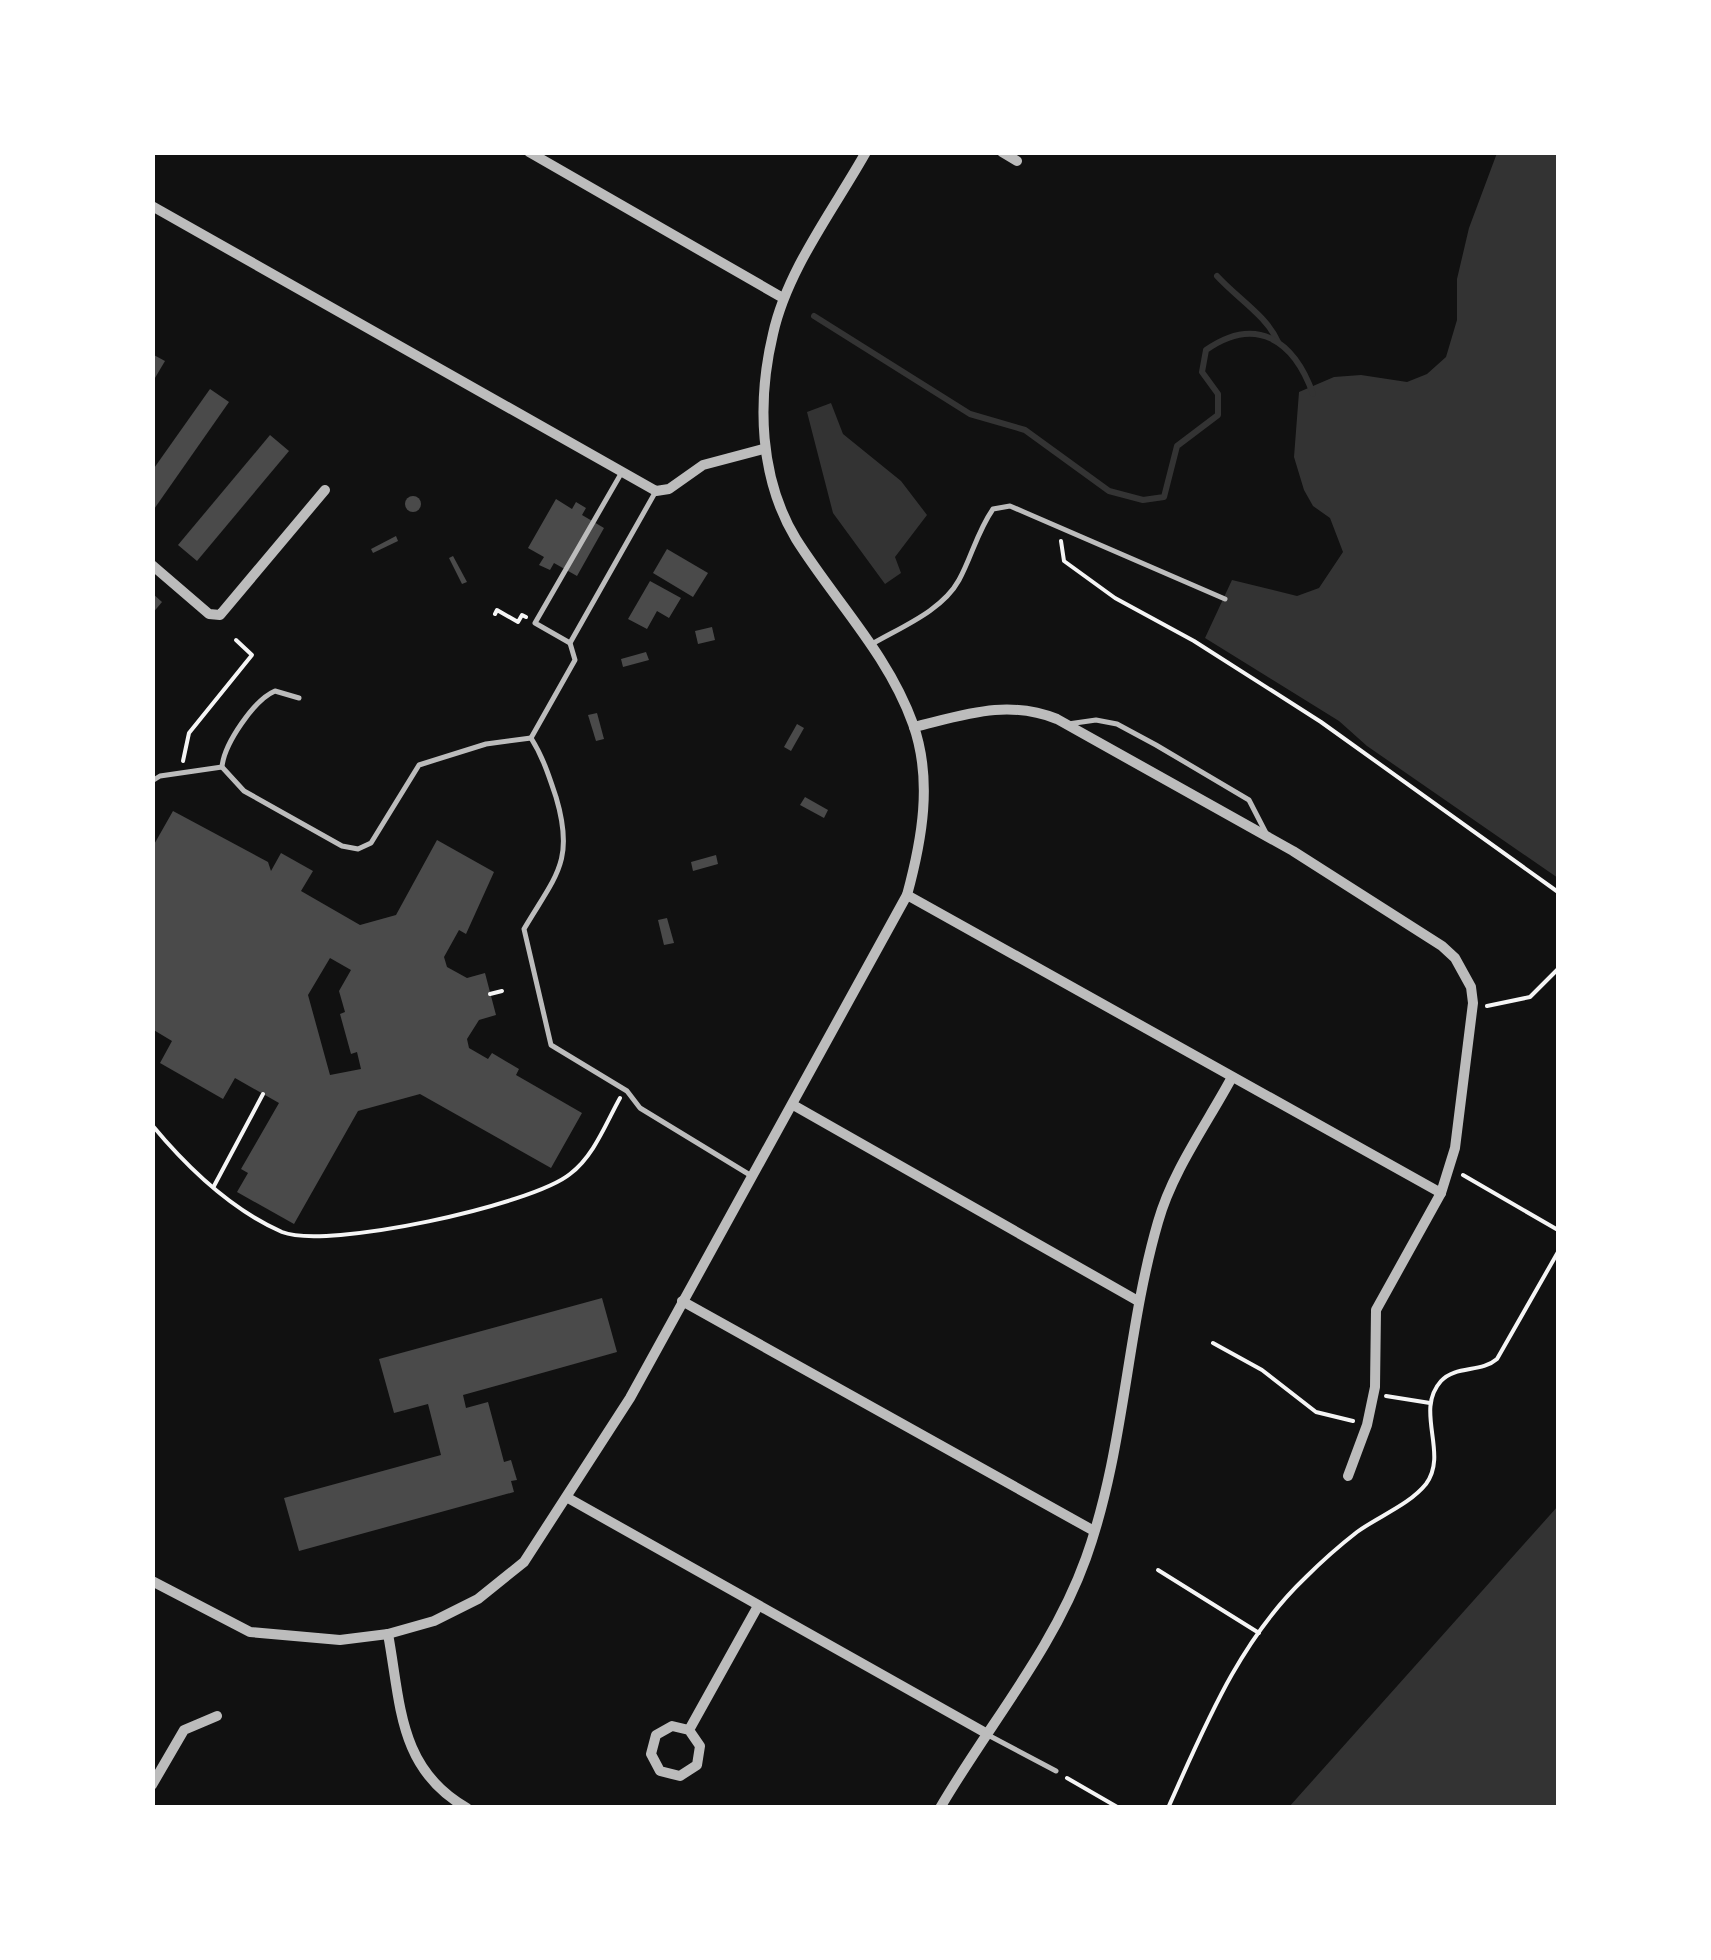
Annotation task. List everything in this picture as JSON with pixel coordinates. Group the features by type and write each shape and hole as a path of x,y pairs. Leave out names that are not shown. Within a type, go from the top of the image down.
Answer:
{"street":[{"path":"529,152 784,298"},
{"path":"152,1581 250,1632 322,1640 388,1634 434,1620 478,1598 534,1551 794,1106 907,895 924,815 914,728 872,644 793,534 763,449 768,363 784,298 866,152"},
{"path":"1002,152 1017,161"},
{"path":"152,206 656,491 669,489 703,464 763,449"},
{"path":"152,566 208,614 220,616 324,490"},
{"path":"914,728 1005,706 1032,709 1268,837 1442,946 1464,972 1473,1006 1455,1148 1441,1193 1376,1310 1374,1394 1348,1476"},
{"path":"907,895 1441,1193"},
{"path":"940,1808 984,1732 1046,1649 1094,1531 1106,1494 1138,1301 1158,1218 1231,1079"},
{"path":"794,1106 1138,1301"},
{"path":"682,1301 1094,1531"},
{"path":"568,1498 984,1732"},
{"path":"689,1730 758,1606"},
{"path":"388,1634 407,1738 416,1762 443,1794 466,1808"},
{"path":"152,1785 184,1730 218,1716"},
{"path":"672,1726 689,1730 700,1746 697,1765 680,1776 660,1772 650,1754 656,1735 672,1726"}],"lane":[{"path":"570,644 535,622 622,472"},
{"path":"532,738 574,660 570,644 656,491"},
{"path":"872,644 937,605 958,583 979,528 992,510 1010,506 1224,598"},
{"path":"299,698 275,691 262,696 222,767 244,791 342,846 358,849 372,842 419,765 486,744 532,738"},
{"path":"1065,724 1096,720 1117,724 1156,745 1249,800 1268,837"},
{"path":"532,738 542,755 566,833 557,874 524,928 551,1044 624,1090 640,1108 752,1176"},
{"path":"152,781 160,776 222,767"},
{"path":"984,1732 1056,1771"}],"path":[{"path":"1058,528 1064,560 1102,589 1321,722 1558,892"},
{"path":"495,614 497,610 518,622 522,615 535,622"},
{"path":"184,761 189,733 252,656 236,640"},
{"path":"1473,1006 1503,1005 1530,998 1558,969"},
{"path":"490,994 502,991"},
{"path":"152,1125 214,1186 284,1233 311,1238 353,1234 498,1205 548,1190 573,1173 589,1154 624,1090"},
{"path":"214,1186 263,1094"},
{"path":"1449,1168 1558,1230"},
{"path":"1168,1808 1211,1712 1258,1633 1328,1557 1426,1484 1434,1462 1430,1404 1447,1376 1490,1366 1497,1360 1558,1252"},
{"path":"1213,1342 1262,1370 1316,1412 1367,1425"},
{"path":"1374,1394 1430,1404"},
{"path":"1158,1570 1258,1633"},
{"path":"1056,1771 1119,1808"}],"shaded area":[{"path":"1497,153 1558,153 1558,878 1367,746 1339,721 1205,638 1232,580 1297,596 1319,588 1343,552 1330,518 1313,506 1304,490 1294,457 1299,392 1334,377 1361,375 1407,382 1427,374 1446,357 1457,320 1457,279 1469,228"},
{"path":"831,403 843,434 901,481 927,515 895,557 901,573 885,584 833,513 807,412"},
{"path":"1558,1506 1558,1807 1289,1807"}],"building":[{"path":"152,354 165,361 152,383"},
{"path":"210,389 229,402 152,512 152,471"},
{"path":"270,435 289,451 197,561 178,545"},
{"path":"413,496 421,504 413,512 405,504"},
{"path":"556,499 572,509 576,502 586,508 582,515 604,528 577,576 554,563 550,570 539,565 544,557 528,548"},
{"path":"396,536 398,541 373,553 371,549"},
{"path":"667,549 708,573 693,597 653,573"},
{"path":"453,556 467,582 462,584 449,558"},
{"path":"650,581 681,598 669,618 657,611 647,629 628,619"},
{"path":"152,593 162,602 152,614"},
{"path":"712,627 715,640 698,644 695,631"},
{"path":"646,652 649,660 623,667 621,659"},
{"path":"597,713 604,739 596,741 588,715"},
{"path":"797,724 804,728 791,751 784,747"},
{"path":"805,797 828,810 824,818 800,805"},
{"path":"173,811 268,862 271,871 281,853 313,871 301,891 360,925 396,915 437,840 494,872 466,934 459,930 444,957 447,967 467,978 485,973 496,1015 479,1020 467,1039 469,1048 488,1059 492,1053 519,1069 516,1075 582,1113 551,1168 420,1094 358,1111 294,1224 237,1192 248,1173 241,1169 279,1103 235,1078 223,1099 160,1063 172,1041 152,1029 152,848","holes":["330,958 351,970 339,991 345,1012 340,1014 351,1054 357,1052 361,1069 330,1075 308,995"]},
{"path":"716,855 718,864 693,871 691,862"},
{"path":"667,918 674,943 664,945 658,920"},
{"path":"602,1298 617,1352 463,1395 466,1408 488,1402 504,1462 511,1460 517,1480 511,1481 514,1492 299,1551 284,1498 441,1455 428,1404 394,1413 379,1359"}],"waterway":[{"path":"1217,276 1259,316 1278,342"},
{"path":"814,316 970,414 1025,430 1109,491 1143,500 1164,497 1177,446 1218,415 1218,394 1202,372 1206,350 1241,335 1257,334 1271,339 1295,359 1313,394"}]}
